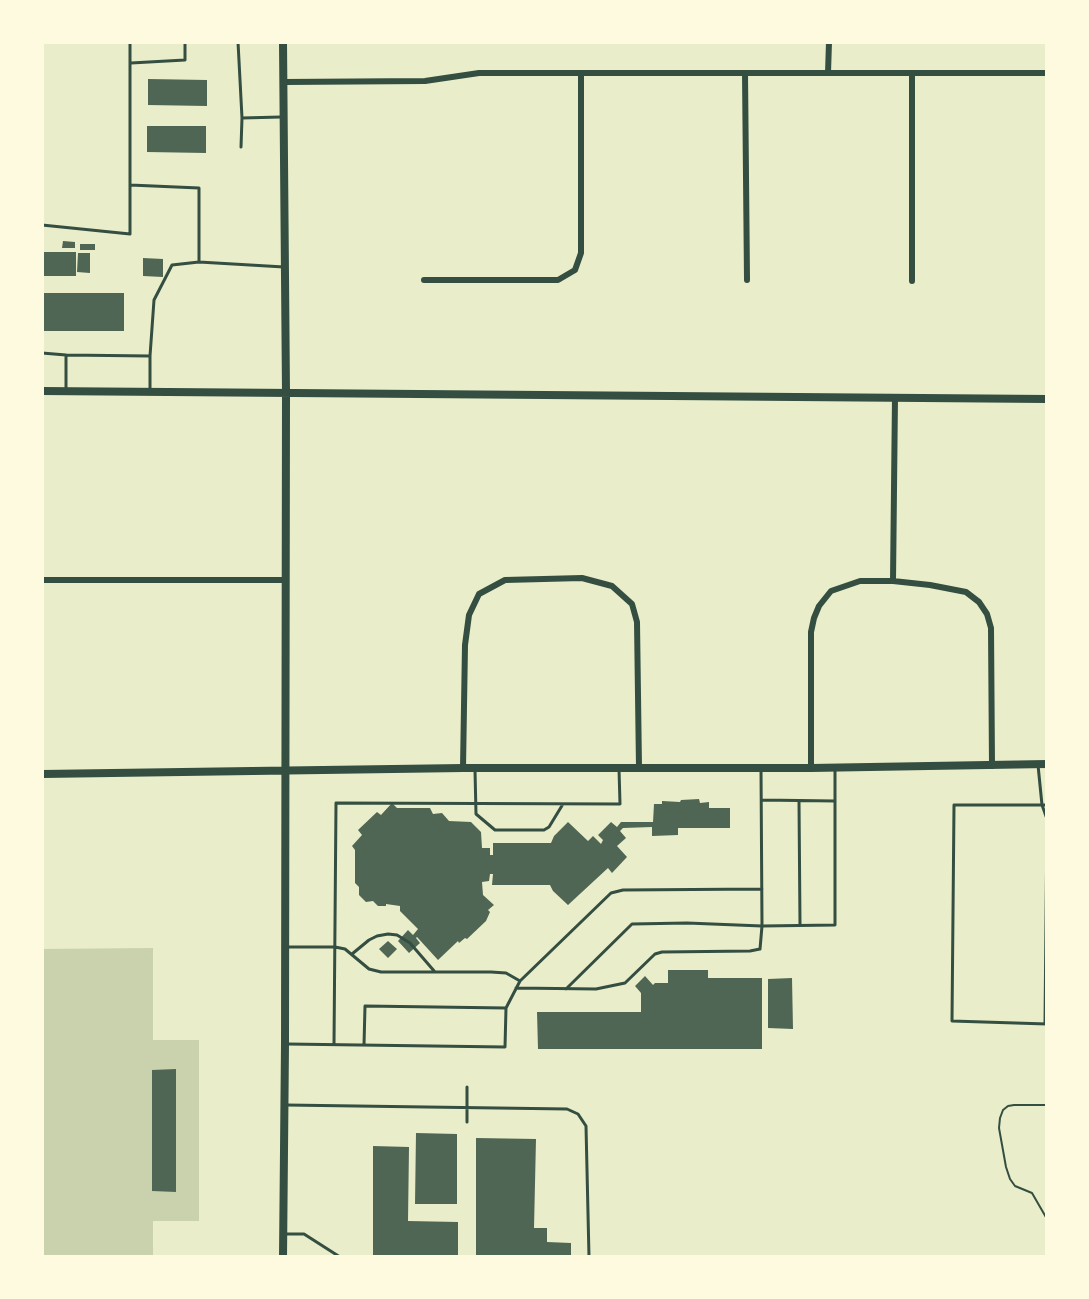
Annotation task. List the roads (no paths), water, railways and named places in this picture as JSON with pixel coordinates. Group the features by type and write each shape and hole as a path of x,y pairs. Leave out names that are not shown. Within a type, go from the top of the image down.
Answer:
{"street":[{"path":"283,42 286,267 286,948 283,1257"},
{"path":"828,73 829,42"},
{"path":"284,82 425,81 479,73 1047,74"},
{"path":"424,279 558,280 575,270 580,253 581,73"},
{"path":"745,73 747,280"},
{"path":"912,73 912,281"},
{"path":"42,391 1047,399"},
{"path":"893,581 895,397"},
{"path":"463,768 465,645 469,615 479,594 505,580 582,578 612,586 632,604 637,622 639,768"},
{"path":"42,580 286,580"},
{"path":"811,768 811,632 819,606 831,591 860,581 893,581 930,585 966,592 979,602 987,614 991,628 992,766"},
{"path":"42,774 1043,764"}],"lane":[{"path":"42,225 130,234 130,42"},
{"path":"130,63 185,60 185,42"},
{"path":"238,42 242,118 241,147"},
{"path":"242,118 285,116"},
{"path":"130,185 199,188 199,262"},
{"path":"150,392 154,300 172,265 199,262 286,267"},
{"path":"42,353 150,356"},
{"path":"66,355 66,391"},
{"path":"1043,764 1047,819 1046,1024 952,1021 954,805 1045,805"},
{"path":"566,989 632,924 835,925 835,767"},
{"path":"475,768 476,814 495,830 544,830 549,827 563,804"},
{"path":"334,1044 336,803 620,804 619,768"},
{"path":"516,988 596,989 625,983 655,954 662,952 760,949 762,926 761,768"},
{"path":"762,800 835,801"},
{"path":"799,801 800,925"},
{"path":"285,1044 505,1047 506,1008 520,981 611,893 623,890 762,890"},
{"path":"352,954 377,936 397,935 410,943 435,972"},
{"path":"286,948 335,947 345,949 369,969 381,972 506,973 520,981"},
{"path":"364,1045 365,1006 506,1008"},
{"path":"467,1087 467,1122"},
{"path":"285,1105 567,1109 579,1114 586,1125 589,1257"},
{"path":"283,1234 303,1234 340,1257"}]}
